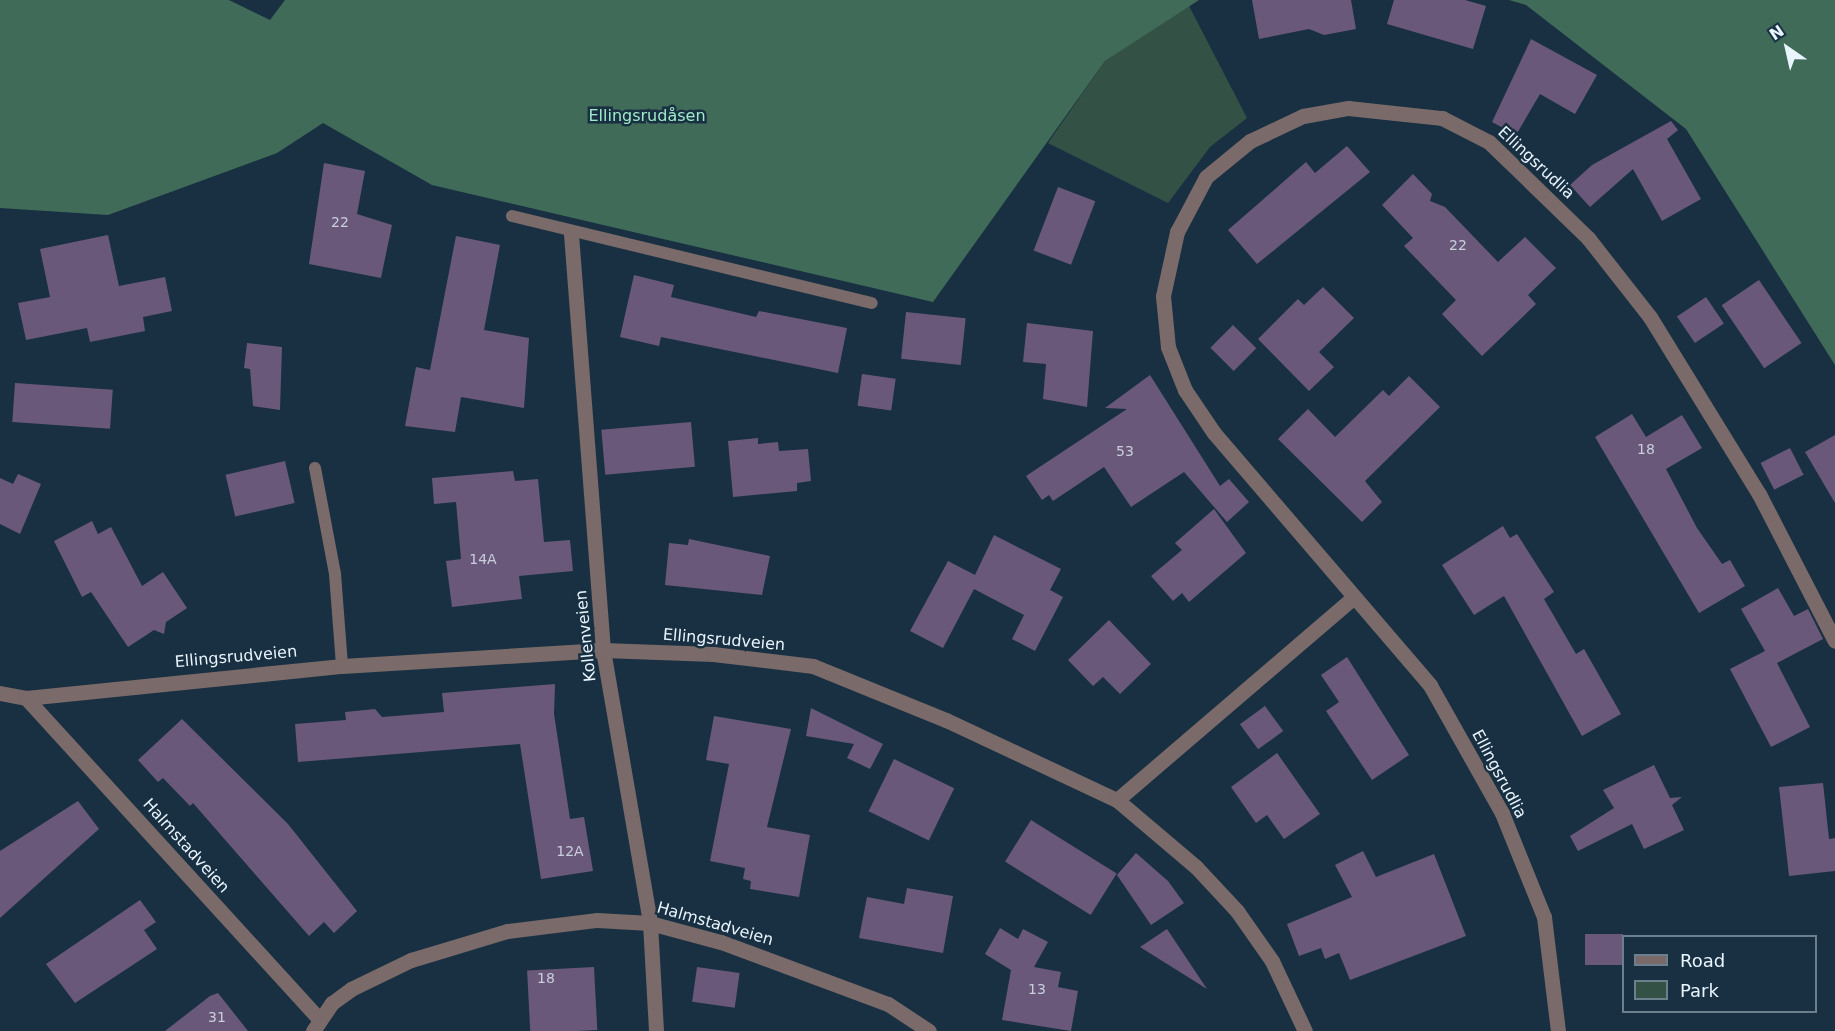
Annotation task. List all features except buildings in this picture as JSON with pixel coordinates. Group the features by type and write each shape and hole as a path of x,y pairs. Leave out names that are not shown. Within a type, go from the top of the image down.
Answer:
{"street":[{"name":"Ellingsrudlia","path":"1558,1031 1544,918 1502,813 1430,685 1214,433 1185,390 1168,347 1163,296 1178,232 1206,177 1232,155 1303,116 1348,108 1395,109 1442,118 1489,142 1588,238 1650,317 1760,494 1835,641"},
{"name":"Kollenveien","path":"571,234 603,650 650,923 656,1031"},
{"path":"1117,800 1354,597"},
{"name":"Ellingsrudveien","path":"0,693 26,698 342,666 603,650 713,654 813,666 946,720 1117,800 1196,867 1237,911 1272,961 1305,1031"},
{"name":"Halmstadveien","path":"26,698 316,1025 374,977 465,942 555,923 650,923 800,969 888,1004 929,1031"}],"lane":[{"path":"512,216 571,234 872,303"},
{"path":"315,468 335,574 342,666"}],"green space":[{"name":"Ellingsrudåsen","path":"0,0 229,0 270,20 285,0 1199,0 1105,61 933,302 432,185 323,123 277,153 108,215 0,208"},
{"path":"1509,0 1835,0 1835,365 1686,129 1526,5"},
{"path":"1188,4 1247,118 1210,147 1168,203 1048,143 1105,61"}]}
